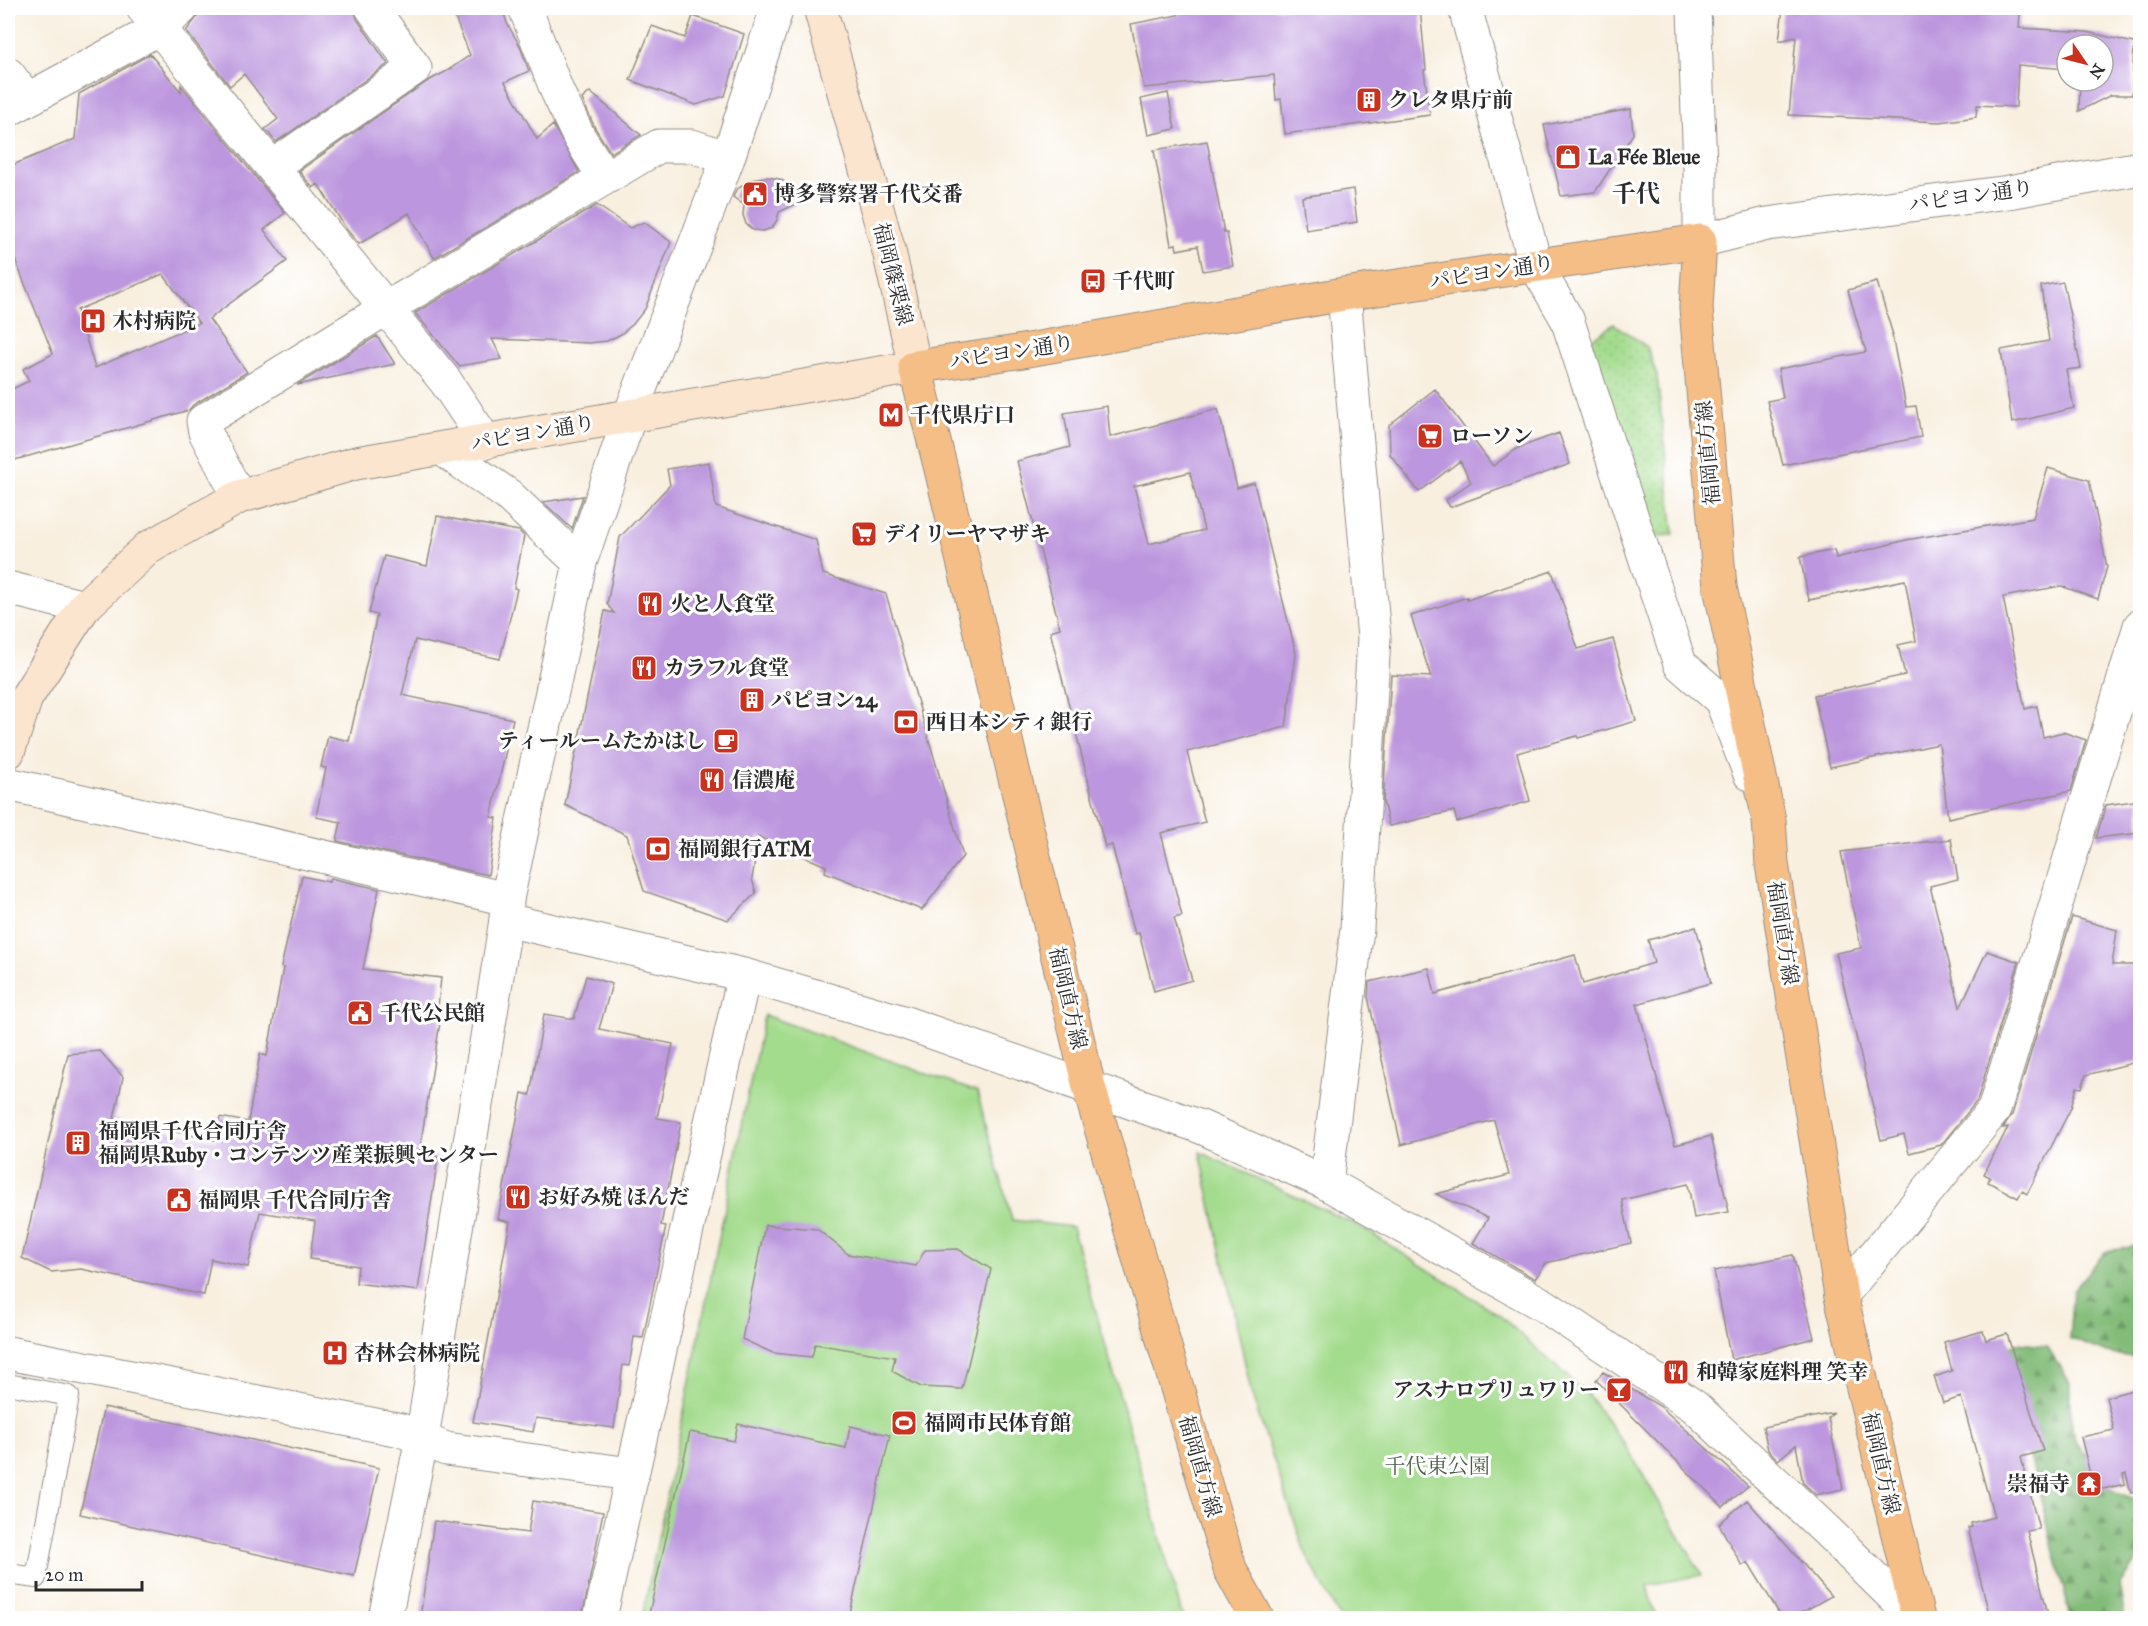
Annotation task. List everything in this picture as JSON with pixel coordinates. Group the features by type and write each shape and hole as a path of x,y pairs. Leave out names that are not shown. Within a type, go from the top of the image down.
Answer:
{"main road":[{"name":"福岡篠栗線","path":"820,8 889,251 915,367"},
{"name":"パピヨン通り","path":"8,752 26,698 84,607 148,548 239,496 356,463 630,415 1017,352 1344,294 1700,241"},
{"name":"福岡直方線","path":"1700,241 1696,308 1720,587 1769,820 1772,864 1841,1296 1917,1618"},
{"name":"福岡直方線","path":"915,367 1089,1087 1230,1569 1257,1618"}],"street":[{"path":"8,74 17,104 150,18 182,8"},
{"path":"272,167 416,68 372,8"},
{"path":"525,8 557,91 579,137 605,178"},
{"path":"386,1618 422,1438 507,910 580,563 630,415 728,158 777,8"},
{"path":"1465,8 1536,266 1567,319 1680,664 1721,700 1769,820"},
{"path":"1694,8 1700,167 1700,241"},
{"path":"150,18 446,382 486,442"},
{"path":"239,496 205,432 203,421 658,146 692,146 728,158"},
{"name":"パピヨン通り","path":"1700,241 1767,224 2009,192 2140,168"},
{"path":"1326,1184 1357,928 1374,638 1344,294"},
{"path":"442,449 508,495 580,563"},
{"path":"8,588 84,607"},
{"path":"1841,1296 1994,1110 2140,626"},
{"path":"8,784 507,910 744,975 903,1022 1201,1126 1326,1184 1545,1306 1695,1407 1917,1618"},
{"path":"600,1618 744,975"},
{"path":"8,1353 401,1430 446,1449 631,1474"}],"lane":[{"path":"8,1384 69,1396 36,1578 8,1574"}],"green space":[{"path":"1614,324 1647,347 1657,376 1674,535 1655,536 1590,340"},
{"name":"福岡市民体育館","path":"764,1015 977,1092 1012,1220 1072,1227 1183,1618 642,1618"},
{"name":"千代東公園","path":"1200,1152 1361,1227 1498,1314 1588,1395 1626,1446 1702,1575 1647,1585 1656,1618 1340,1618 1305,1552 1252,1396"},
{"path":"2140,1245 2140,1358 2110,1354 2069,1338 2073,1290 2105,1252"},
{"path":"2017,1343 2047,1346 2070,1383 2070,1404 2075,1441 2107,1488 2140,1501 2140,1557 2119,1585 2125,1618 2071,1618 2003,1350"}],"building":[{"path":"201,8 354,8 357,19 388,64 276,142 265,129 278,119 244,74 230,86 186,31 199,15"},
{"path":"451,8 502,8 529,71 505,82 537,139 553,125 579,172 434,258 409,213 359,244 347,230 318,184 313,188 299,171 428,81 470,55"},
{"path":"1340,8 1340,10 1420,8 1430,115 1285,134 1281,99 1276,100 1274,75 1144,88 1131,24 1178,15 1178,10"},
{"path":"1783,8 1871,8 2020,13 2019,28 2091,33 2055,33 2055,68 2018,65 2016,107 1977,105 1976,117 1940,122 1789,115 1796,37 1779,41"},
{"path":"693,16 744,34 725,96 696,105 630,80 652,26 685,38"},
{"path":"2115,39 2134,43 2132,95 2111,95 2079,111 2080,93 2115,93"},
{"path":"150,54 181,92 181,85 285,213 264,230 287,261 209,319 247,372 193,405 189,410 8,462 8,391 29,381 23,369 53,354 8,242 8,167 75,139 79,94","holes":["163,274 199,323 95,368 77,310"]},
{"path":"590,92 641,135 611,153 595,128 582,99"},
{"path":"1168,93 1175,129 1148,135 1141,99"},
{"path":"1631,109 1633,134 1595,192 1561,196 1544,125"},
{"path":"1207,141 1224,233 1227,233 1233,266 1203,271 1198,246 1177,250 1176,244 1171,245 1154,150"},
{"path":"768,177 789,184 805,200 779,212 772,228 763,231 753,230 746,224 743,215 744,205 733,197 736,190 748,182"},
{"path":"1353,189 1357,222 1306,230 1302,197"},
{"path":"597,205 630,228 644,222 671,242 645,309 633,324 621,334 607,341 589,343 492,339 502,359 459,366 415,313"},
{"path":"1877,282 1893,335 1906,407 1916,406 1921,437 1783,465 1767,401 1783,398 1778,369 1866,352 1848,290"},
{"path":"2063,282 2081,368 2066,370 2074,408 2012,423 2001,350 2049,341 2041,286"},
{"path":"377,336 395,364 297,385"},
{"path":"1435,389 1493,466 1518,448 1559,433 1570,464 1450,507 1446,500 1471,482 1460,461 1419,492 1390,454 1389,425"},
{"path":"1107,406 1110,437 1218,409 1237,488 1254,483 1296,654 1286,727 1187,752 1205,822 1161,833 1182,916 1174,918 1192,980 1154,991 1139,933 1135,934 1112,845 1105,847 1050,631 1060,628 1017,461 1070,447 1064,413","holes":["1190,472 1204,530 1149,544 1134,486"]},
{"name":"パピヨン24","path":"709,462 716,507 816,540 823,574 886,594 963,856 922,910 825,872 826,866 759,837 752,879 756,893 728,920 644,891 627,835 565,805 605,611 614,613 607,604 620,537 670,485 667,469"},
{"path":"2048,468 2089,480 2107,567 2098,599 2061,586 2003,597 2025,709 2037,706 2043,737 2063,732 2086,740 2071,791 1948,818 1939,744 1830,767 1814,695 1905,675 1898,645 1916,641 1905,580 1809,600 1800,557 1834,550 1836,558 1906,540 2033,518"},
{"path":"583,496 572,529 543,502"},
{"path":"437,516 519,531 524,536 514,588 517,589 500,659 415,640 402,695 513,719 491,817 497,818 488,875 337,841 341,822 316,817 326,768 321,767 328,736 349,741 377,615 369,613 384,556 427,566"},
{"path":"1552,571 1578,649 1613,639 1636,721 1517,753 1530,801 1457,822 1454,811 1389,826 1383,801 1391,675 1431,677 1411,616"},
{"path":"2140,800 2140,833 2096,838 2106,805"},
{"path":"1951,839 1958,879 1930,886 1960,1007 1987,951 2019,962 1977,1101 1941,1145 1909,1153 1904,1134 1881,1140 1836,953 1861,948 1841,852"},
{"path":"302,876 329,882 330,878 379,889 363,969 441,978 437,1016 441,1016 419,1154 438,1157 418,1291 356,1283 358,1266 310,1259 315,1221 260,1212 248,1267 211,1259 204,1295 81,1269 51,1272 22,1258 68,1054 100,1051 123,1077 114,1119 215,1140 220,1117 248,1122 260,1054 267,1056 283,968 281,967"},
{"path":"2072,917 2117,930 2112,965 2140,965 2140,1061 2086,1075 2082,1088 2077,1087 2071,1108 2027,1194 2022,1191 2018,1198 1988,1182 1990,1177 1984,1174 2008,1127 2003,1128 2012,1115"},
{"path":"1696,927 1711,983 1637,1004 1675,1145 1711,1136 1729,1212 1694,1218 1688,1184 1622,1200 1631,1243 1546,1263 1535,1279 1473,1243 1488,1218 1436,1194 1509,1175 1494,1120 1401,1145 1368,997 1369,982 1429,968 1435,994 1575,955 1583,984 1654,963 1648,940"},
{"path":"586,976 612,984 599,1029 673,1044 657,1118 681,1122 661,1225 666,1226 643,1338 634,1337 629,1366 623,1365 614,1428 536,1418 533,1432 473,1422 510,1222 498,1219 522,1093 530,1095 544,1014 574,1019"},
{"path":"765,1225 817,1229 848,1254 916,1266 925,1250 958,1249 991,1269 962,1389 921,1387 892,1371 895,1357 815,1344 812,1357 773,1353 742,1339"},
{"path":"1793,1255 1814,1338 1731,1360 1714,1271"},
{"path":"1983,1331 1986,1340 2007,1334 2043,1451 2021,1457 2039,1529 2027,1531 2048,1614 2028,1618 1990,1618 1968,1528 1972,1527 1971,1523 1994,1517 1961,1397 1943,1403 1934,1377 1952,1371 1944,1342"},
{"path":"1603,1372 1661,1407 1748,1486 1723,1507 1596,1380"},
{"path":"2140,1388 2140,1492 2131,1493 2126,1473 2123,1474 2125,1484 2094,1491 2081,1437 2114,1430 2106,1397"},
{"path":"104,1407 379,1468 354,1576 80,1514"},
{"path":"1834,1413 1828,1418 1843,1489 1816,1495 1803,1483 1796,1445 1778,1460 1768,1450 1763,1427"},
{"path":"738,1424 846,1448 850,1426 890,1435 849,1618 648,1618 690,1432 734,1441"},
{"path":"1747,1500 1831,1596 1792,1618 1782,1618 1748,1562 1742,1566 1719,1524"},
{"path":"533,1501 603,1512 582,1618 420,1618 434,1521 528,1533"}],"place":[{"name":"クレタ県庁前","path":"1369,100"},
{"name":"La Fée Bleue","path":"1568,157"},
{"name":"博多警察署千代交番","path":"755,194"},
{"name":"千代町","path":"1093,281"},
{"name":"木村病院","path":"93,321"},
{"name":"千代県庁口","path":"891,415"},
{"name":"ローソン","path":"1430,436"},
{"name":"デイリーヤマザキ","path":"864,534"},
{"name":"火と人食堂","path":"650,604"},
{"name":"カラフル食堂","path":"644,668"},
{"name":"パピヨン24","path":"752,700"},
{"name":"西日本シティ銀行","path":"906,722"},
{"name":"ティールームたかはし","path":"726,741"},
{"name":"信濃庵","path":"712,780"},
{"name":"福岡銀行ATM","path":"658,849"},
{"name":"千代公民館","path":"360,1013"},
{"name":"福岡県千代合同庁舎 福岡県Ruby・コンテンツ産業振興センター","path":"78,1143"},
{"name":"お好み焼 ほんだ","path":"518,1197"},
{"name":"福岡県 千代合同庁舎","path":"179,1200"},
{"name":"杏林会林病院","path":"335,1353"},
{"name":"和韓家庭料理 笑幸","path":"1676,1372"},
{"name":"アスナロプリュワリー","path":"1619,1390"},
{"name":"福岡市民体育館","path":"904,1423"},
{"name":"崇福寺","path":"2089,1484"}],"district":[{"name":"千代","path":"1636,194"}]}
